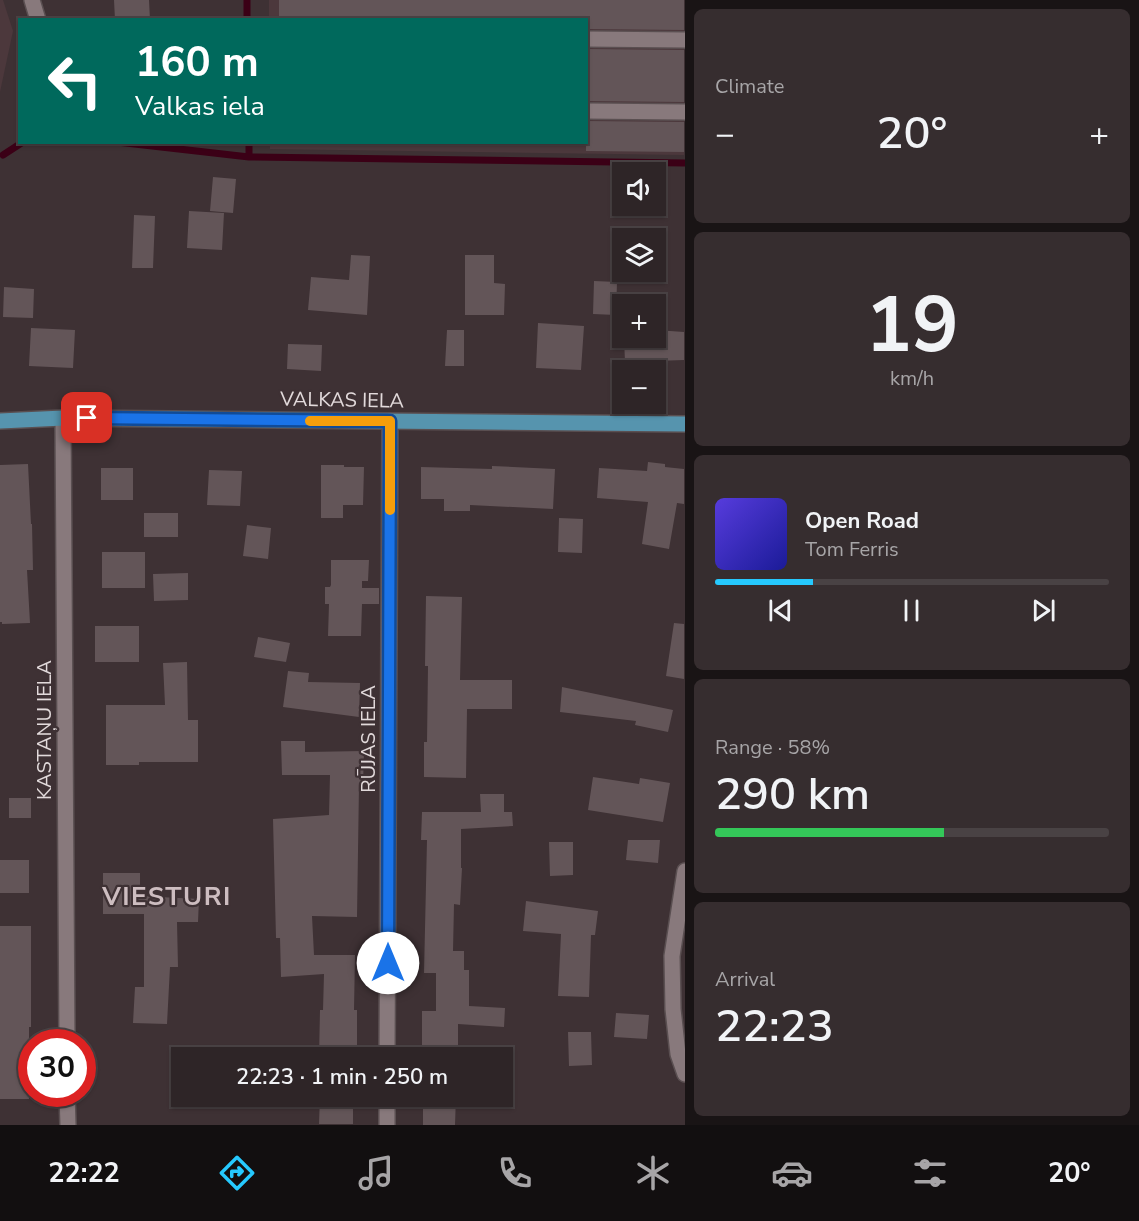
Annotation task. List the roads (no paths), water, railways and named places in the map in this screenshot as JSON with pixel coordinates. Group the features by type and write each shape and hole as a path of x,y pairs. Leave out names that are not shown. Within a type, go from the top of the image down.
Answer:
{"main road":[{"name":"VALKAS IELA","path":"0,421 63,418 684,424"}],"street":[{"path":"32,0 37,18"},
{"path":"588,39 684,40"},
{"path":"588,111 684,112"},
{"name":"KASTAŅU IELA","path":"63,418 67,1029"},
{"name":"RŪJAS IELA","path":"387,1047 390,421"},
{"path":"684,872 672,956 673,1009 678,1054 684,1074"},
{"path":"67,1107 68,1125"},
{"path":"387,1107 387,1125"}],"waterway":[{"path":"247,0 247,18"},
{"path":"3,155 20,144"},
{"path":"135,144 249,157 685,163"},
{"path":"249,144 249,157"}],"district":[{"name":"VIESTURI","path":"167,896"}]}
